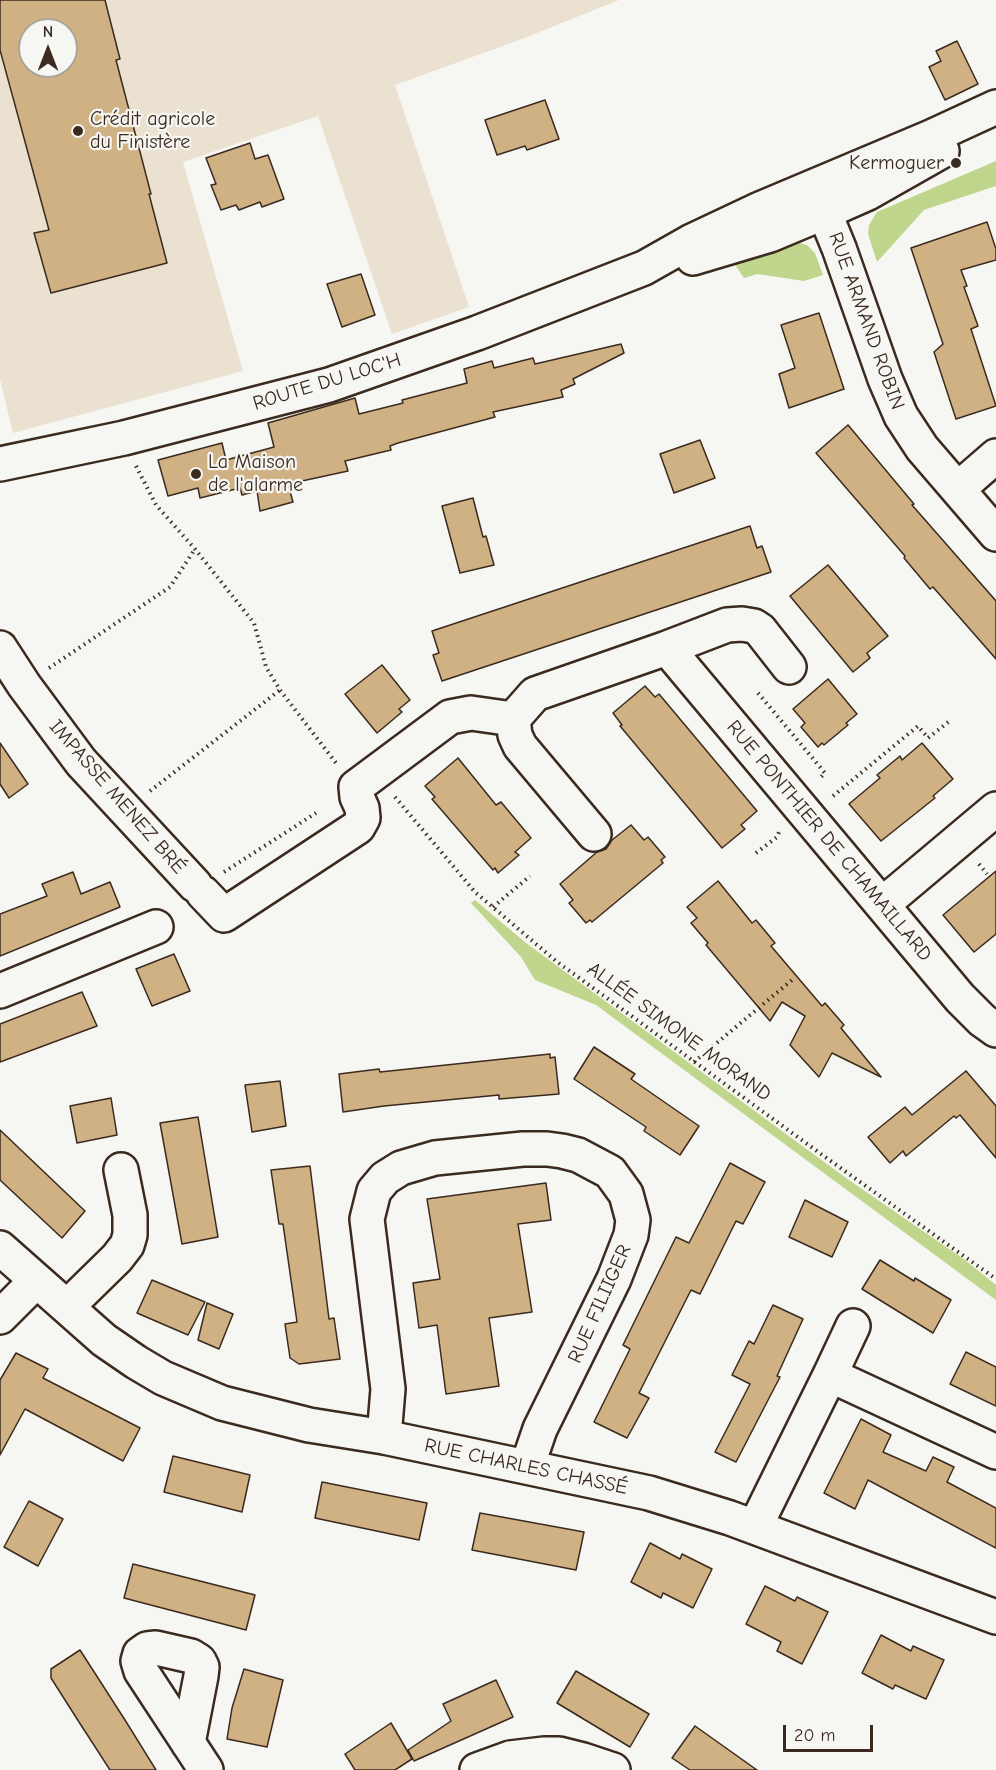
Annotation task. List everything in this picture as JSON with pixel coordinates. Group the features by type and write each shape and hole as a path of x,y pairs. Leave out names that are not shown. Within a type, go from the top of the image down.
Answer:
{"street":[{"name":"ROUTE DU LOC'H","path":"0,464 124,438 328,385 511,321 644,268 673,263 748,242 819,199 931,137 996,107"},
{"name":"ROUTE DU LOC'H","path":"819,199 868,193 929,158 996,124"},
{"name":"RUE ARMAND ROBIN","path":"819,199 892,399 922,448 996,534"},
{"path":"958,489 996,456"},
{"path":"594,834 520,746 515,735 513,719 535,694 727,625 742,624 754,626 760,630 789,667"},
{"name":"IMPASSE MENEZ BRÉ","path":"0,648 24,685 81,762 126,810 210,892"},
{"name":"RUE PONTHIER DE CHAMAILLARD","path":"667,648 960,998 982,1020 996,1030"},
{"path":"210,892 358,827 363,818 357,797 366,780 450,717 471,713 513,719"},
{"path":"883,904 996,809"},
{"path":"0,991 156,927"},
{"name":"RUE FILIIGER","path":"384,1437 388,1389 367,1219 374,1191 385,1178 401,1168 435,1158 524,1149 562,1151 578,1155 610,1172 626,1194 633,1220 631,1235 614,1279 540,1429 526,1467"},
{"path":"67,1307 117,1258 127,1245 130,1235 130,1215 121,1170"},
{"name":"RUE CHARLES CHASSÉ","path":"0,1248 104,1340 136,1362 195,1393 237,1408 270,1416 384,1437 649,1493 755,1527 996,1617"},
{"path":"0,1317 36,1281"},
{"path":"755,1527 853,1326"},
{"path":"830,1375 996,1452"},
{"path":"188,1743 206,1770"},
{"path":"477,1770 510,1758 544,1754 559,1754 613,1770"}],"path":[{"name":"ALLÉE SIMONE MORAND","path":"124,438 132,459 156,505 195,549 254,623 266,667 280,690 443,856 475,892 556,961 996,1279"},
{"path":"24,685 171,586 195,549"},
{"path":"728,719 789,667"},
{"path":"126,810 280,690"},
{"path":"758,693 825,773 802,807"},
{"path":"802,807 918,726 928,738 951,720"},
{"path":"210,892 317,813"},
{"path":"979,864 987,873"},
{"path":"493,907 530,876"},
{"path":"694,1062 792,980"}],"shaded area":[{"path":"0,0 619,0 522,39 395,85 469,307 392,334 318,116 183,162 243,371 13,433 0,379"}],"green space":[{"path":"996,161 996,186 924,210 877,262 868,234 869,225 877,212"},
{"path":"787,240 807,245 815,253 823,275 804,281 757,274 744,278 732,260"},
{"path":"475,900 526,943 846,1178 965,1260 996,1285 996,1300 596,1005 535,980 521,957 471,903"}],"building":[{"name":"Crédit agricole du Finistère","path":"0,0 105,0 120,59 116,60 167,263 51,293 34,233 49,230 0,50"},
{"path":"957,41 978,84 945,100 929,67 941,61 936,51"},
{"path":"545,100 559,139 527,150 525,146 497,155 485,120"},
{"path":"250,143 255,159 268,155 284,199 262,207 260,202 239,210 236,205 221,210 211,185 216,184 206,158"},
{"path":"987,222 996,249 996,260 961,270 967,286 964,287 978,326 971,329 996,406 956,419 934,352 943,344 911,248"},
{"path":"361,274 375,315 342,327 327,284"},
{"path":"819,313 844,389 789,408 779,374 795,368 781,325"},
{"path":"621,344 624,353 573,379 575,384 561,390 563,397 493,412 495,417 398,443 390,446 391,450 345,461 348,471 288,484 293,502 260,511 257,491 242,495 240,488 200,498 198,488 168,496 158,460 222,443 226,460 274,447 268,423 355,398 359,414 403,403 402,400 467,383 464,369 492,361 494,368 533,358 535,364"},
{"path":"848,425 914,504 912,505 996,601 996,659 933,587 930,589 904,558 905,556 816,453"},
{"path":"700,440 715,478 674,493 660,454"},
{"path":"473,498 483,537 486,536 494,565 460,573 442,506"},
{"path":"750,526 757,548 762,546 771,572 442,681 433,655 439,653 432,631"},
{"path":"828,565 888,636 867,653 870,658 853,672 790,596"},
{"path":"382,665 410,700 399,709 402,712 377,733 345,694"},
{"path":"828,679 857,714 846,723 848,725 824,745 822,743 818,747 801,727 805,723 793,709"},
{"path":"645,686 655,697 659,694 757,811 741,825 745,829 722,848 620,726 622,725 613,713"},
{"path":"0,743 28,784 9,798 0,784"},
{"path":"922,743 953,779 933,796 935,798 881,841 849,804 880,778 877,775 900,756 902,760"},
{"path":"458,758 496,805 501,802 531,838 515,852 519,855 498,873 432,799 435,797 425,786"},
{"path":"631,825 644,840 648,837 665,857 661,860 663,863 592,922 590,920 586,923 569,903 573,900 560,884 597,852 606,849 612,840"},
{"path":"996,871 996,934 974,952 943,915"},
{"path":"73,872 81,894 110,882 120,907 0,956 0,914 47,896 42,884"},
{"path":"718,881 752,923 756,920 775,943 771,946 822,1006 825,1003 844,1025 841,1028 881,1077 832,1053 819,1077 790,1045 805,1016 782,1002 770,1021 706,945 708,943 691,923 697,918 687,907"},
{"path":"174,954 190,991 152,1006 136,969"},
{"path":"82,992 97,1026 0,1062 0,1024"},
{"path":"594,1047 635,1074 631,1079 699,1126 680,1155 644,1131 646,1127 574,1079"},
{"path":"550,1054 550,1058 555,1057 559,1094 499,1099 499,1095 343,1112 339,1074 379,1069 380,1072"},
{"path":"966,1071 996,1106 996,1158 960,1115 956,1118 954,1116 906,1156 903,1151 890,1163 868,1137 905,1107 912,1115"},
{"path":"280,1081 286,1126 252,1132 245,1085"},
{"path":"111,1098 117,1135 77,1143 70,1106"},
{"path":"198,1117 218,1237 182,1244 160,1123"},
{"path":"0,1130 85,1211 62,1238 0,1180"},
{"path":"730,1163 765,1182 743,1224 736,1221 700,1294 691,1290 639,1393 649,1398 627,1438 594,1422 630,1349 623,1345 676,1237 689,1243"},
{"path":"310,1166 329,1319 334,1318 340,1359 299,1364 290,1358 285,1324 297,1322 283,1224 279,1224 271,1170"},
{"path":"546,1183 551,1220 518,1224 532,1312 489,1318 499,1386 446,1394 437,1325 419,1328 413,1283 440,1279 427,1199"},
{"path":"805,1200 848,1222 832,1257 789,1237"},
{"path":"880,1260 951,1300 933,1333 862,1289"},
{"path":"152,1280 205,1302 188,1335 137,1313"},
{"path":"207,1303 233,1314 219,1349 198,1340"},
{"path":"773,1305 803,1319 777,1376 780,1377 736,1462 715,1452 750,1384 732,1375 749,1341 754,1344"},
{"path":"966,1352 996,1367 996,1406 950,1384"},
{"path":"16,1353 48,1369 43,1378 140,1428 123,1461 25,1409 0,1455 0,1380"},
{"path":"861,1419 891,1435 883,1452 926,1471 933,1457 954,1467 947,1482 996,1508 996,1548 868,1480 855,1509 824,1493"},
{"path":"173,1456 250,1475 242,1512 164,1492"},
{"path":"322,1482 427,1503 419,1540 315,1518"},
{"path":"29,1501 63,1519 38,1566 4,1547"},
{"path":"480,1513 584,1532 576,1570 472,1550"},
{"path":"650,1543 680,1559 682,1554 712,1569 693,1608 663,1593 661,1598 631,1582"},
{"path":"133,1564 255,1595 246,1630 124,1598"},
{"path":"765,1586 795,1601 797,1597 828,1612 802,1664 777,1651 781,1642 746,1624"},
{"path":"881,1635 911,1651 913,1646 944,1660 926,1699 895,1685 893,1689 862,1673"},
{"path":"80,1650 156,1770 110,1770 51,1678 51,1669"},
{"path":"244,1669 283,1680 267,1747 227,1739 232,1708"},
{"path":"576,1671 649,1714 630,1747 557,1703"},
{"path":"496,1680 513,1717 414,1761 408,1750 451,1721 443,1704"},
{"path":"391,1723 412,1759 395,1770 355,1770 345,1754"},
{"path":"695,1726 757,1770 690,1770 672,1758"}],"place":[{"name":"Crédit agricole du Finistère","path":"78,131"},
{"name":"Kermoguer","path":"956,163"},
{"name":"La Maison de l'alarme","path":"196,474"}]}
